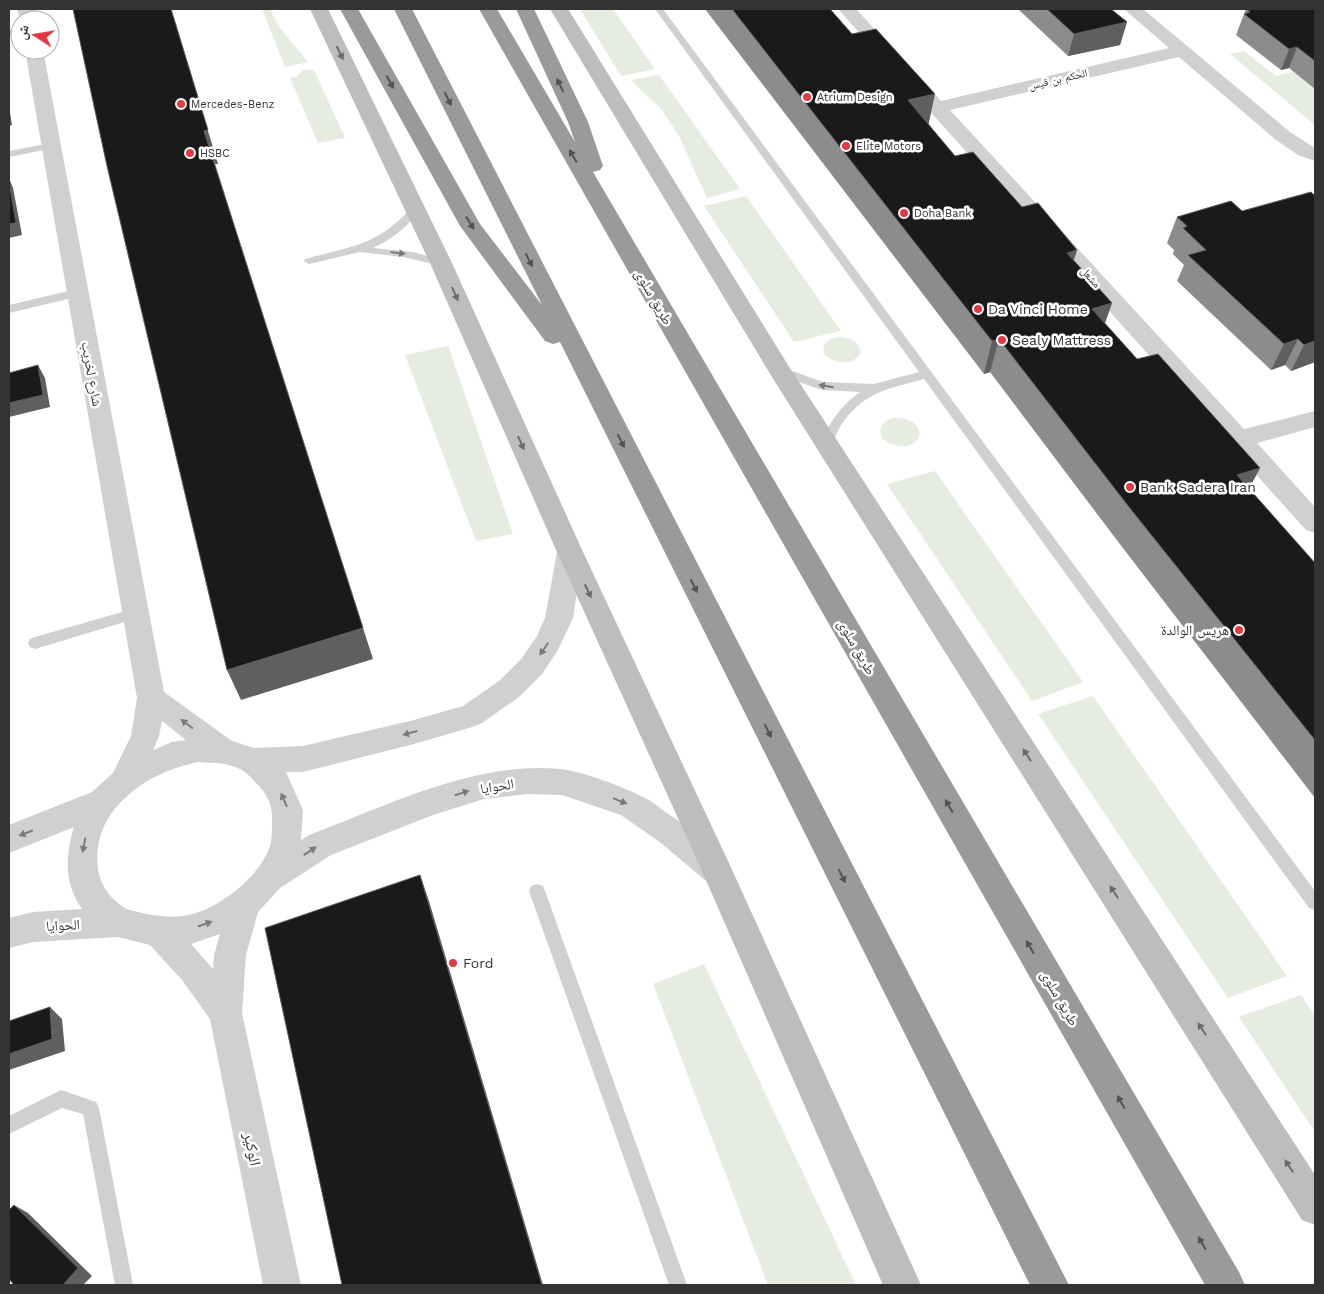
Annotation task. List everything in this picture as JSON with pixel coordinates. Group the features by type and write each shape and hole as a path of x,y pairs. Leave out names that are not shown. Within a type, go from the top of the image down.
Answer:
{"highway":[{"path":"349,9 471,226 599,398"},
{"path":"403,9 1050,1285"},
{"name":"طريق سلوى","path":"488,9 1226,1285"},
{"path":"525,9 578,122 614,228"}],"main road":[{"path":"319,9 441,263 570,552 717,871 902,1285"},
{"path":"559,9 780,371 1315,1207"}],"street":[{"name":"مشعل","path":"847,9 1315,523"},
{"path":"1134,9 1289,140 1305,151 1315,155"},
{"name":"الحكم بن قيس","path":"936,108 1181,50"},
{"name":"شارع لخريب","path":"36,60 151,698 144,736 113,791 88,830 83,846 82,868 87,890 100,908 118,922"},
{"path":"1239,439 1315,419"},
{"path":"253,761 303,759 414,732 472,714 509,689 532,666 548,642 559,618 570,552"},
{"path":"151,698 224,751"},
{"path":"9,839 113,791 146,766 172,755 198,750 224,751 253,761 276,782 288,810 286,844 269,878 244,904 218,920 189,930 159,932 118,922"},
{"name":"الحوايا","path":"269,878 320,845 484,786 527,781 562,782 596,792 632,806 672,833 717,871"},
{"name":"الوكير","path":"244,904 230,955 224,1013 282,1285"},
{"name":"الحوايا","path":"9,933 33,927 118,922"},
{"name":"الوكير","path":"159,932 193,969 224,1013"}],"lane":[{"path":"659,9 1315,903"},
{"path":"9,154 51,146"},
{"path":"309,261 376,244 393,234 415,210"},
{"path":"353,251 401,253 441,263"},
{"path":"9,309 77,293"},
{"path":"780,371 822,386 874,388 928,374"},
{"path":"827,442 832,427 840,415 853,402 874,388"},
{"path":"35,643 136,613"},
{"path":"537,890 678,1285"},
{"path":"9,1125 61,1099 90,1108 124,1285"}],"shaded area":[{"path":"262,9 270,9 279,27 308,62 285,67"},
{"path":"580,9 613,9 655,69 621,76"},
{"path":"1244,51 1276,76 1315,66 1315,125 1230,54"},
{"path":"303,70 314,70 345,138 318,143 290,78 296,77"},
{"path":"659,75 740,189 707,198 679,136 662,110 631,80"},
{"path":"746,196 841,331 794,342 704,206"},
{"path":"840,337 851,339 860,348 861,352 854,360 838,362 824,354 823,350 827,341"},
{"path":"448,346 513,534 476,541 405,355"},
{"path":"893,418 906,419 916,425 920,433 914,443 899,446 883,439 880,432 883,423"},
{"path":"935,471 1083,682 1032,701 887,484"},
{"path":"1093,696 1287,976 1228,998 1038,714"},
{"path":"704,964 856,1285 768,1285 653,984"},
{"path":"1301,995 1315,1016 1315,1132 1239,1017"}],"building":[{"path":"73,9 171,9 208,130 204,131 363,628 227,670 107,166"},
{"path":"732,9 830,9 852,34 876,29 935,94 908,100 955,156 973,152 1022,207 1038,203 1077,250 1067,253 1112,303 1092,309 1137,359 1158,354 1260,468 1237,475 1315,563 1315,740 1129,507 999,339 992,341"},
{"path":"1047,9 1111,9 1127,22 1074,34"},
{"path":"1246,9 1315,9 1315,61 1297,47 1289,49 1244,14 1250,12"},
{"path":"9,182 16,223 9,224"},
{"path":"1311,192 1315,196 1315,341 1304,345 1298,339 1284,344 1188,255 1206,250 1183,228 1187,226 1177,217 1231,201 1242,211"},
{"path":"38,365 43,395 9,403 9,373"},
{"path":"420,875 542,1285 342,1285 265,928"},
{"path":"50,1007 52,1039 9,1054 9,1021"},
{"path":"14,1205 78,1268 63,1285 14,1285 9,1279 9,1210"}],"place":[{"name":"Atrium Design","path":"807,97"},
{"name":"Mercedes-Benz","path":"181,104"},
{"name":"Elite Motors","path":"846,146"},
{"name":"HSBC","path":"190,153"},
{"name":"Doha Bank","path":"904,213"},
{"name":"Da Vinci Home","path":"978,309"},
{"name":"Sealy Mattress","path":"1002,340"},
{"name":"Bank Sadera Iran","path":"1130,487"},
{"name":"هريس الوالدة","path":"1239,630"},
{"name":"Ford","path":"453,963"}]}
